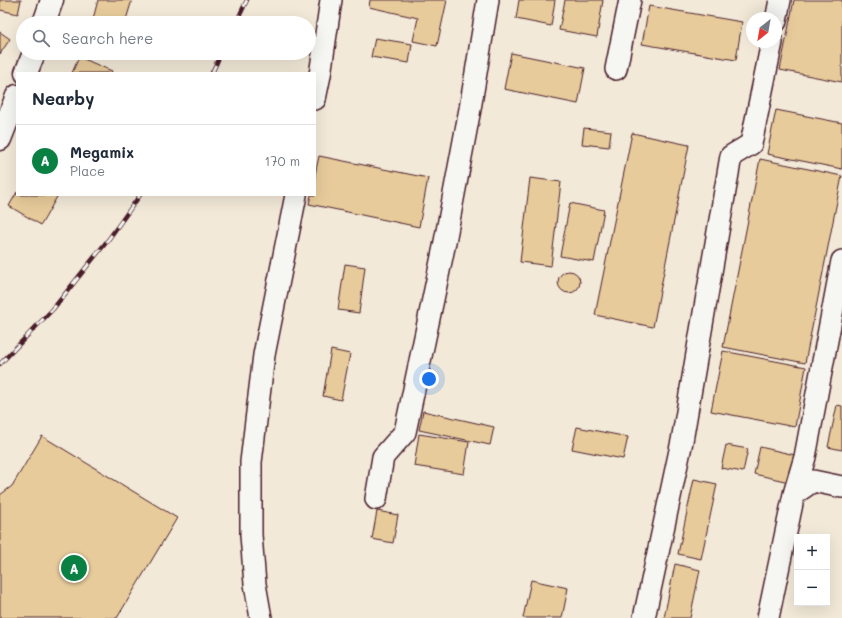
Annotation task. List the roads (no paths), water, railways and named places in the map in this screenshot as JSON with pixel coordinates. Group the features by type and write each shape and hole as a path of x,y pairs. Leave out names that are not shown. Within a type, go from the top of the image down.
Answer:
{"main road":[{"path":"46,16 52,0"},
{"path":"26,72 31,60"},
{"path":"0,139 16,99"}],"lane":[{"path":"316,95 331,0"},
{"path":"376,499 383,457 405,432 444,247 470,109 488,0"},
{"path":"616,69 630,0"},
{"path":"778,12 780,0"},
{"path":"644,618 682,441 731,156 751,144 771,48"},
{"path":"261,618 255,584 251,535 251,462 264,355 296,196"},
{"path":"768,618 794,494 805,457 842,261"},
{"path":"794,494 813,481 842,487"}],"railway":[{"path":"239,16 247,0"},
{"path":"212,72 218,60"},
{"path":"0,364 53,309 108,240 139,196"}],"place":[{"name":"Megamix","path":"74,568"}]}
